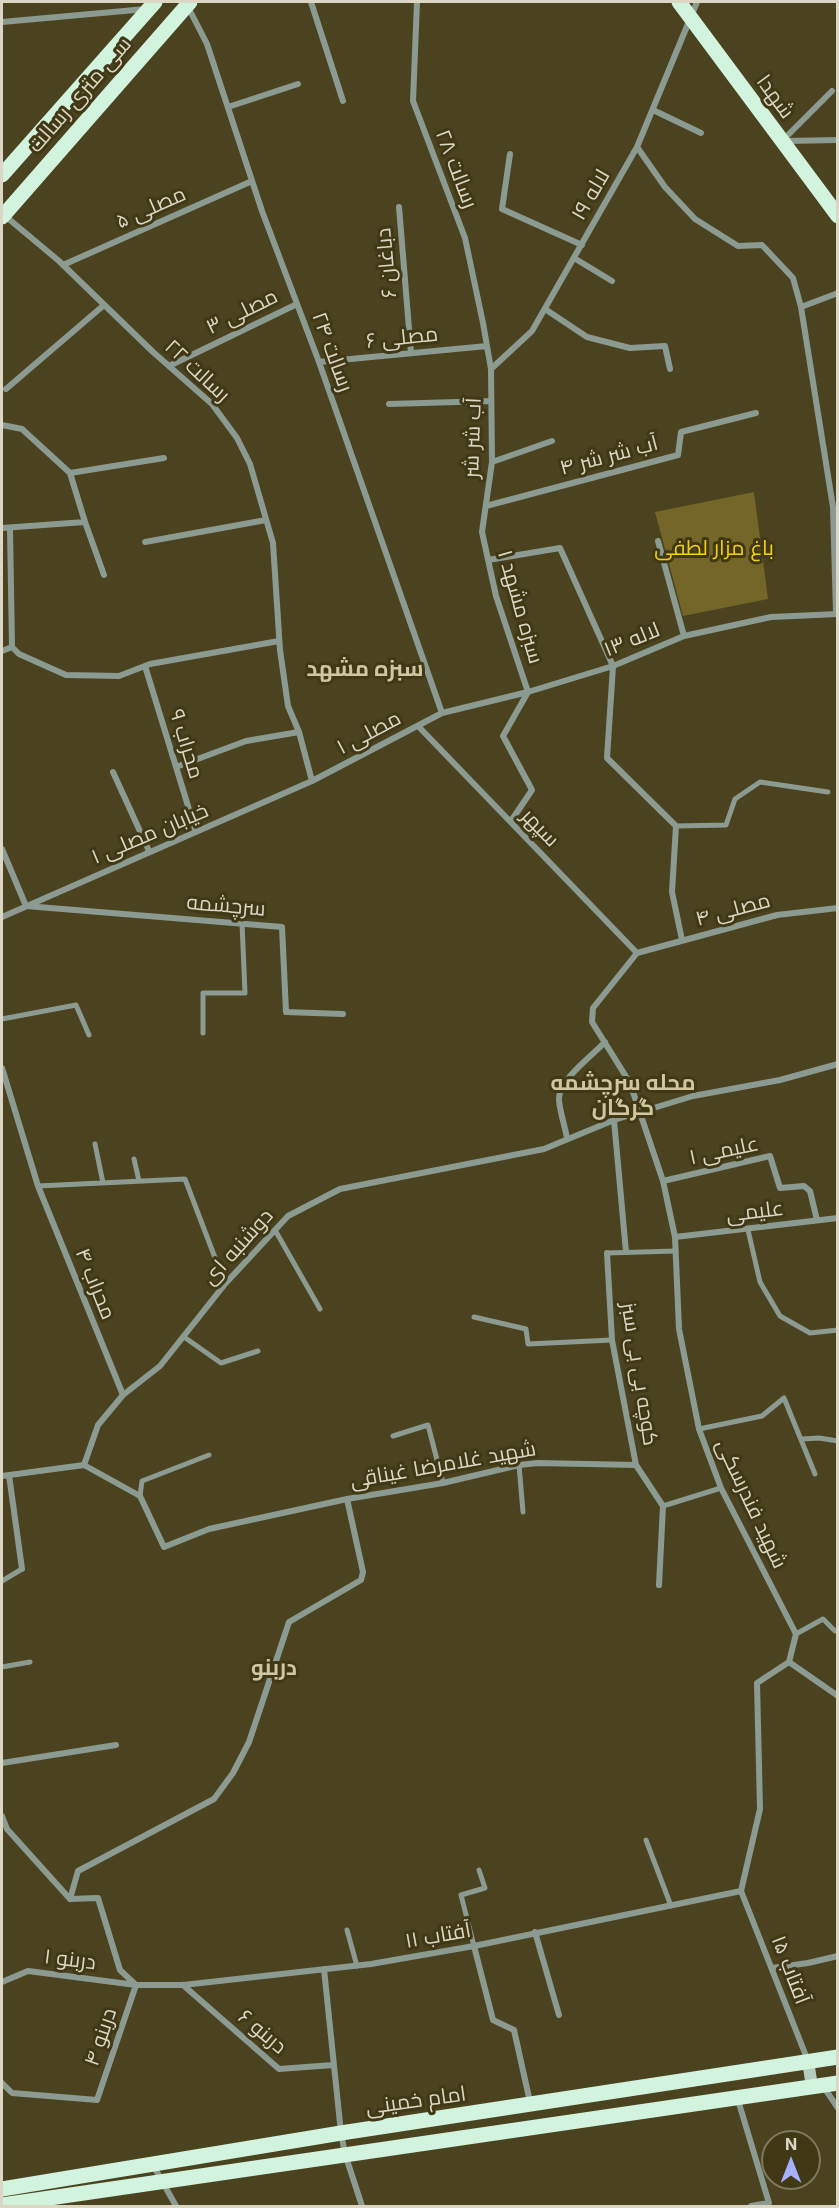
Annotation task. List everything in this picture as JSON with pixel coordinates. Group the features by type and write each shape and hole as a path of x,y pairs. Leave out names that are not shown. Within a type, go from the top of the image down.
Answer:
{"main road":[{"name":"شهدا","path":"679,2 837,216"},
{"name":"سی متری رسالت","path":"2,216 188,3"},
{"name":"سی متری رسالت","path":"2,175 152,5"},
{"name":"امام خمینی","path":"2,2189 341,2133 837,2057"},
{"path":"808,2061 817,2086"},
{"name":"امام خمینی","path":"2,2205 72,2198 160,2181 837,2083"}],"street":[{"path":"310,2 343,101"},
{"name":"۲۸ رسالت","path":"417,2 413,101 465,238 487,346"},
{"name":"۱۹ لاله","path":"491,369 532,331 582,245 637,147 697,2"},
{"name":"۲۴ رسالت","path":"188,3 207,44 252,181 319,362 442,713"},
{"path":"2,22 152,5"},
{"path":"228,106 298,84"},
{"path":"782,141 832,91"},
{"path":"653,110 701,134"},
{"path":"782,141 837,140"},
{"path":"637,147 665,188 695,219 738,246 762,244 793,278 801,307 834,496 837,614"},
{"path":"510,154 502,209 582,245"},
{"name":"۵ مصلی","path":"63,265 252,181"},
{"name":"۶ دباغان","path":"399,207 411,353"},
{"name":"۲۲ رسالت","path":"2,216 63,265 169,366 213,404 237,438 250,464 273,543 279,641 288,706 299,732 312,781"},
{"path":"574,258 612,281"},
{"path":"801,307 837,293"},
{"path":"6,389 104,304"},
{"name":"۳ مصلی","path":"169,366 297,304"},
{"path":"545,309 587,337 630,348 665,346 670,369"},
{"name":"۶ مصلی","path":"319,362 487,346"},
{"name":"آب شر شر","path":"482,532 492,462 491,369 487,346"},
{"path":"389,404 491,401"},
{"name":"۴ آب شر شر","path":"486,506 678,455 681,432 756,413"},
{"path":"2,425 22,429 70,473 104,575"},
{"path":"492,462 552,441"},
{"path":"70,473 164,458"},
{"path":"145,542 266,520"},
{"path":"2,528 85,522"},
{"path":"10,529 12,647 19,654 66,675 119,676 145,666 279,641"},
{"name":"۱ سبزه مشهد","path":"482,532 496,596 528,692"},
{"path":"658,542 684,636"},
{"path":"488,560 560,548 614,666 607,758 676,826 726,825 735,799 760,782 828,792"},
{"name":"لاله ۱۳","path":"442,713 528,692 614,666 684,636 771,617 837,614"},
{"path":"2,651 12,647"},
{"name":"۹ محراب","path":"145,666 196,832"},
{"path":"511,821 532,790 503,736 528,692"},
{"name":"۱ مصلی","path":"312,781 442,713"},
{"name":"سپهر","path":"418,726 637,953"},
{"path":"176,767 246,741 299,732"},
{"path":"113,772 149,851"},
{"name":"خیابان مصلی ۱","path":"2,917 312,781"},
{"path":"676,826 672,892 682,940"},
{"path":"2,849 27,906"},
{"name":"سرچشمه","path":"27,906 282,927 286,1012 343,1014"},
{"name":"۴ مصلی","path":"637,953 777,915 837,908"},
{"path":"203,1033 203,993 245,993 242,923"},
{"name":"شهید فندرسکی","path":"637,953 593,1008 592,1022 630,1083 663,1181 675,1237 679,1329 699,1429 721,1488 796,1634"},
{"path":"2,1019 76,1005 89,1035"},
{"path":"567,1138 559,1099 562,1088 605,1042"},
{"path":"639,1112 693,1096 780,1080 837,1064"},
{"name":"۴ محراب","path":"2,1068 38,1186 123,1395"},
{"name":"دوشنبه ای","path":"84,1465 98,1425 123,1395 160,1366 225,1284 288,1216 340,1189 544,1149 567,1138 639,1112"},
{"path":"614,1120 626,1252"},
{"path":"95,1144 103,1183"},
{"name":"۱ علیمی","path":"663,1181 770,1156 780,1188 804,1186 810,1191 817,1220"},
{"path":"134,1159 139,1181"},
{"path":"38,1186 185,1179 225,1284"},
{"name":"علیمی","path":"675,1237 837,1218"},
{"path":"275,1230 321,1310"},
{"path":"748,1230 760,1282 780,1316 810,1333 837,1330"},
{"path":"607,1253 676,1251"},
{"name":"کوچه بی بی سبز","path":"607,1253 612,1340 636,1465"},
{"path":"474,1317 526,1329 528,1344 612,1340"},
{"path":"184,1337 221,1362 258,1351"},
{"path":"699,1429 762,1416 784,1398 815,1474"},
{"path":"393,1436 428,1425 443,1483"},
{"path":"802,1439 819,1438 837,1441"},
{"path":"2,1476 84,1465 140,1496 142,1481 209,1455"},
{"name":"شهید غلامرضا غیناقی","path":"140,1496 164,1547 209,1529 347,1499 443,1483 519,1465 538,1463 636,1465"},
{"path":"519,1465 523,1512"},
{"path":"636,1465 663,1506 659,1586"},
{"path":"2,1581 22,1569 9,1475"},
{"path":"663,1506 721,1488"},
{"path":"70,1899 78,1871 214,1799 233,1773 249,1742 289,1622 362,1580 363,1572 347,1499"},
{"path":"741,1892 760,1809 757,1683 789,1662 796,1634 823,1619 837,1631"},
{"path":"2,1667 30,1662"},
{"path":"789,1662 837,1696"},
{"path":"2,1763 116,1745"},
{"path":"2,1816 8,1829 70,1899"},
{"path":"646,1840 671,1906"},
{"path":"479,1870 485,1888 461,1895 493,2020 514,2030 531,2105"},
{"name":"آفتاب ۱۱","path":"136,1985 183,1985 357,1966 474,1946 741,1892"},
{"name":"آفتاب ۱۵","path":"741,1892 808,2061"},
{"path":"70,1899 98,1898 120,1970 136,1985"},
{"path":"347,1930 357,1966"},
{"path":"535,1932 559,2015"},
{"path":"772,1968 837,1956"},
{"path":"324,1969 341,2133 345,2154 362,2206"},
{"name":"دربنو ۱","path":"2,1982 28,1971 136,1985"},
{"name":"۴ دربنو","path":"2,2083 12,2094 97,2100 136,1985"},
{"name":"۶ دربنو","path":"183,1985 279,2069 333,2065"},
{"path":"817,2086 837,2108"},
{"path":"737,2097 769,2203 752,2206"},
{"path":"153,2165 176,2206"}],"green space":[{"name":"باغ مزار لطفی","path":"754,492 768,599 683,616 655,512"}],"district":[{"name":"سبزه مشهد","path":"365,669"},
{"name":"محله سرچشمه گرگان","path":"623,1096"},
{"name":"دربنو","path":"274,1668"}]}
